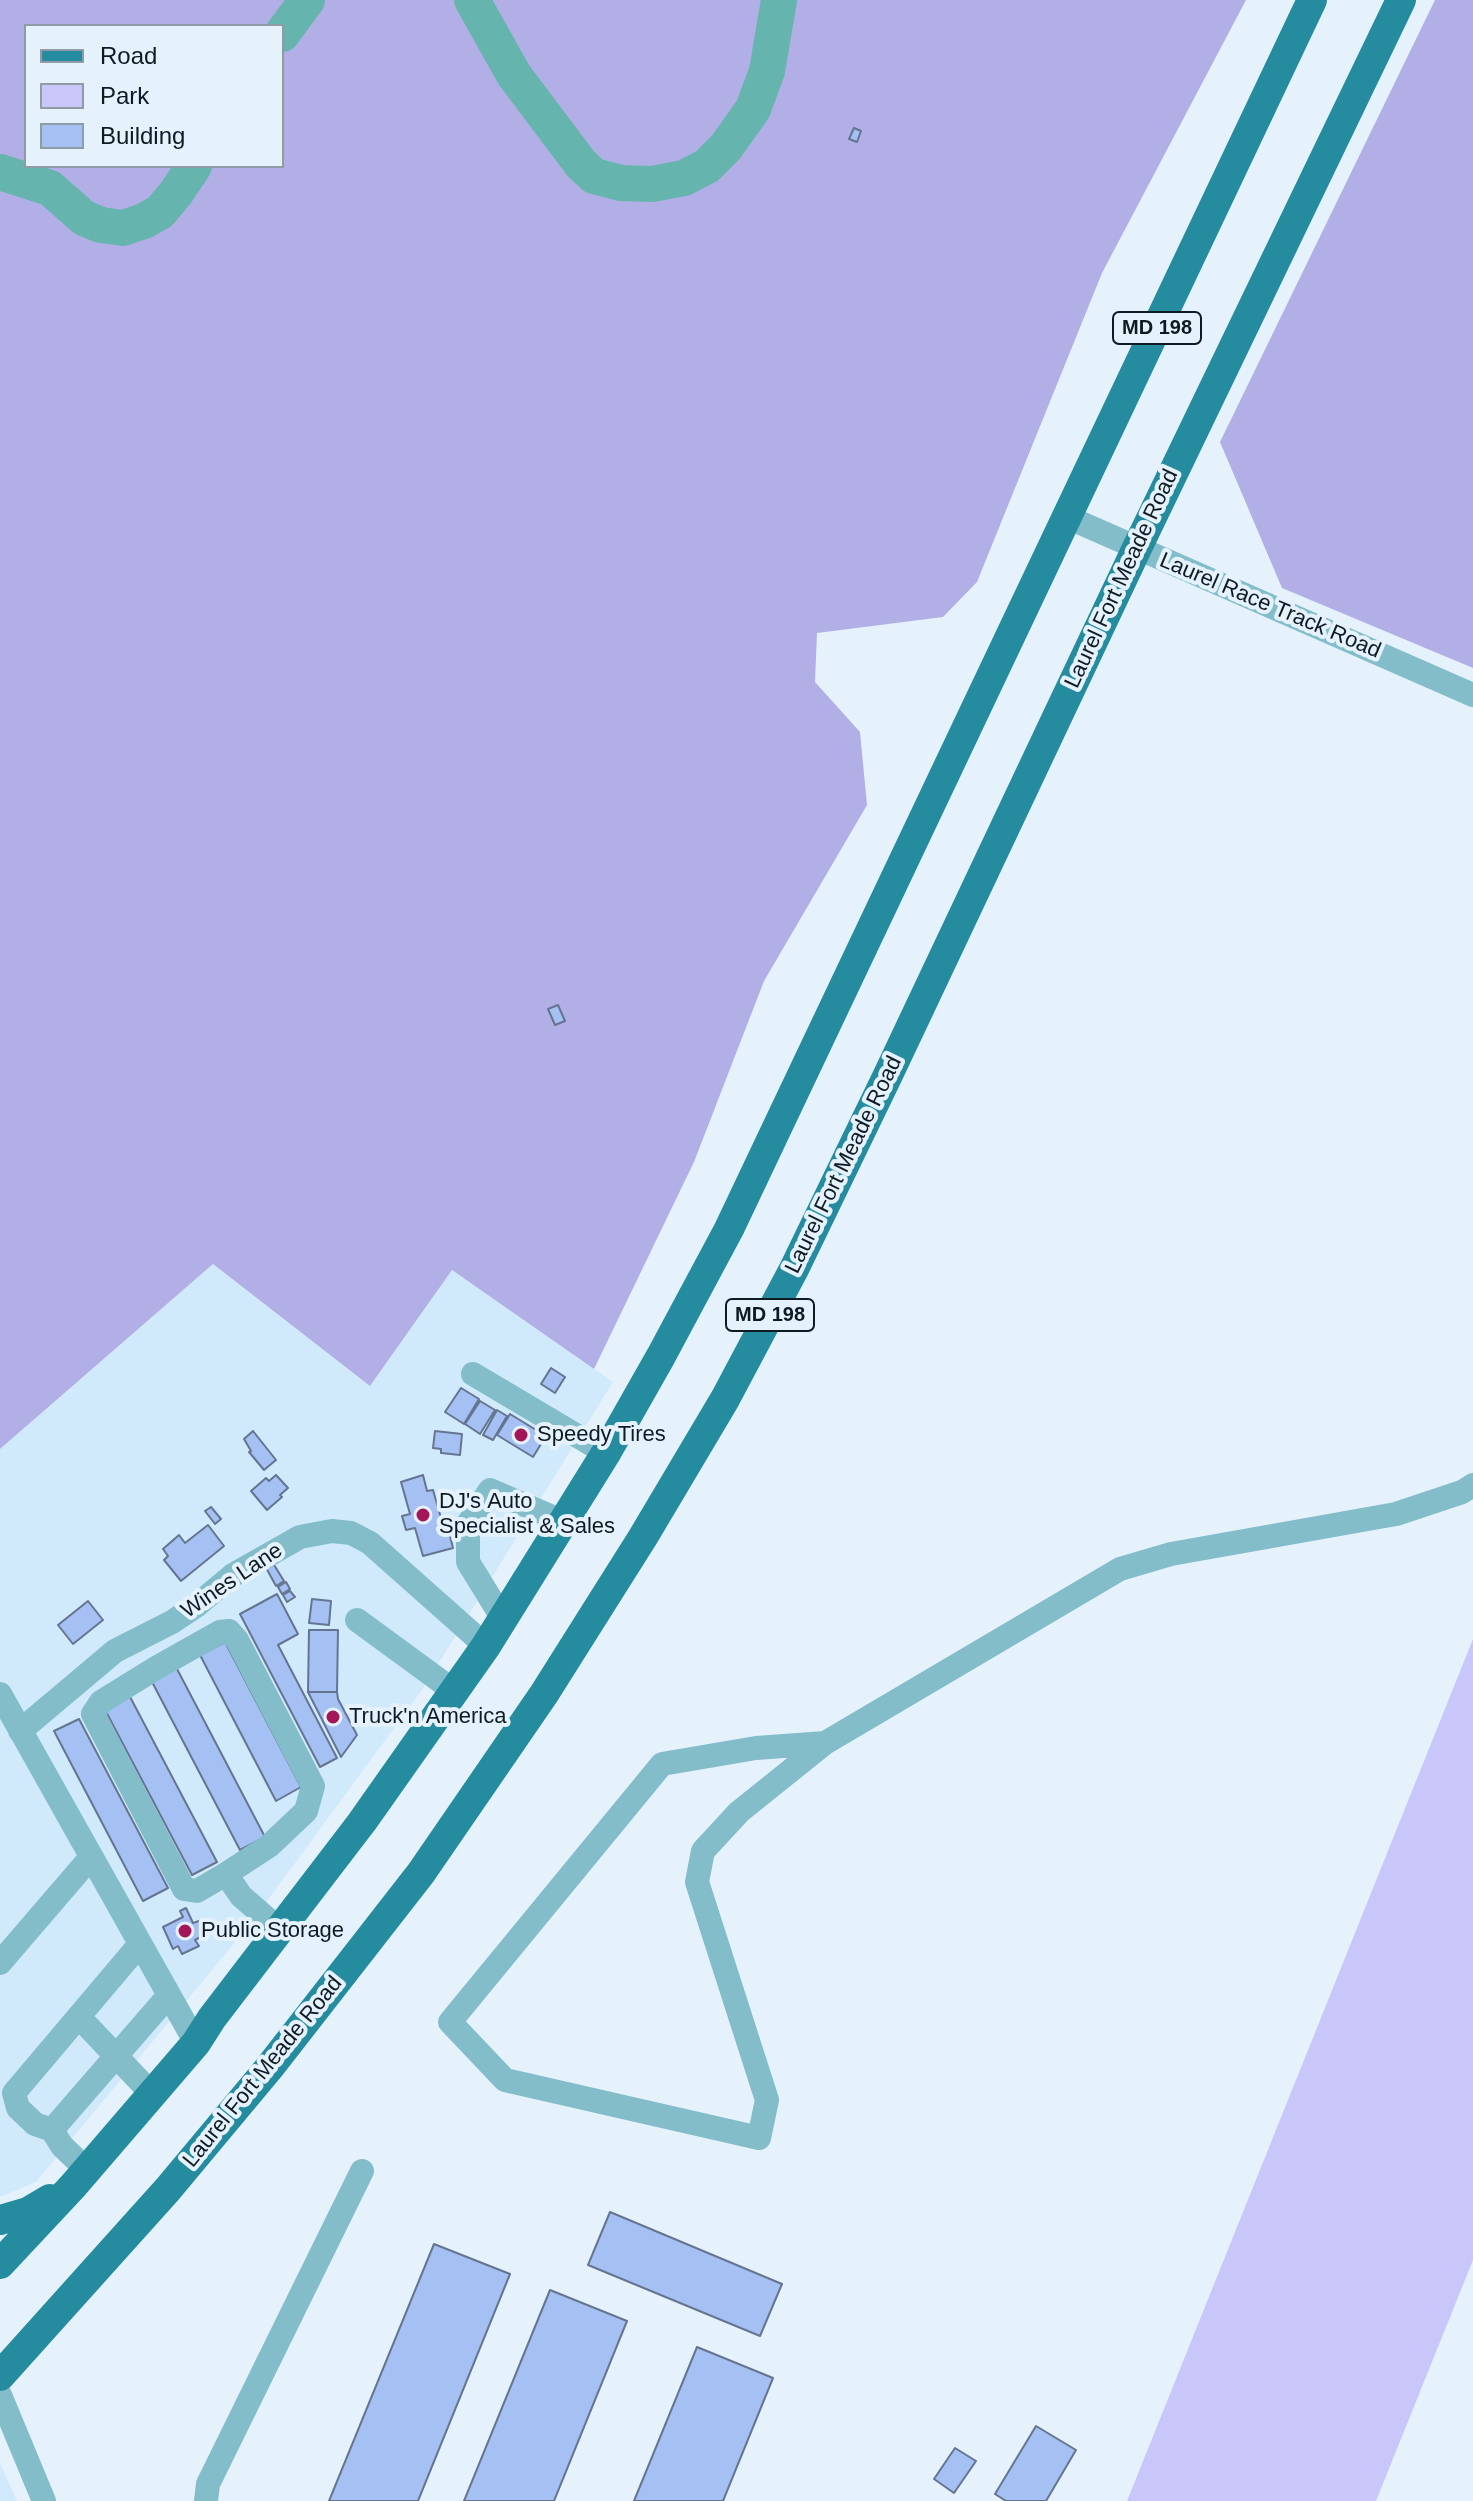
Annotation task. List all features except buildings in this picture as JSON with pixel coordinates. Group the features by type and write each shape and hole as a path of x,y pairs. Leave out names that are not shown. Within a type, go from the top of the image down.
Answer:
{"main road":[{"name":"MD 198","path":"0,2264 80,2178 196,2043 362,1822 486,1646 606,1453 729,1229 1312,0"},
{"name":"Laurel Fort Meade Road","path":"0,2376 178,2177 269,2068 421,1873 544,1694 725,1399 794,1269 894,1063 1401,0"},
{"path":"0,2220 28,2212 80,2178"}],"street":[{"name":"Laurel Race Track Road","path":"1067,517 1473,695"},
{"path":"473,1374 606,1453"},
{"path":"825,1743 756,1748 662,1764 450,2022 505,2080 759,2138 767,2100 697,1882 703,1851 739,1812 825,1743 1120,1569 1171,1554 1396,1514 1462,1492 1473,1485"},
{"path":"503,1619 468,1562 468,1524 490,1490 564,1522"},
{"name":"Wines Lane","path":"20,1731 115,1651 172,1622 233,1575 300,1537 332,1531 351,1533 370,1543 486,1646"},
{"path":"357,1620 454,1691"},
{"path":"229,1631 237,1640 313,1786 306,1811 269,1846 226,1874 197,1891 184,1889 93,1714 101,1702 156,1668 220,1632 229,1631"},
{"path":"0,1694 196,2043"},
{"path":"0,1963 91,1857"},
{"path":"226,1874 241,1896 280,1930"},
{"path":"80,2178 52,2130 35,2124 18,2108 14,2093 140,1944"},
{"path":"52,2130 169,1995"},
{"path":"79,2017 153,2095"},
{"path":"206,2501 208,2484 362,2171"},
{"path":"0,2395 44,2501"}],"shaded area":[{"path":"0,0 1246,0 1102,273 977,582 943,617 817,633 815,682 860,732 867,805 764,981 694,1162 594,1369 452,1270 370,1386 213,1264 0,1449"},
{"path":"1435,0 1473,0 1473,668 1282,588 1220,442"},
{"path":"213,1264 370,1386 452,1270 613,1382 422,1690 251,1923 36,2182 0,2197 0,1449"},
{"path":"0,2463 17,2501 0,2501"}],"green space":[{"path":"1473,1639 1473,2260 1376,2501 1127,2501"}],"waterway":[{"path":"284,31 307,0"},
{"path":"472,0 514,75 581,164 594,176 621,183 652,184 684,178 707,166 726,147 753,109 767,71 779,0"},
{"path":"0,172 50,188 84,218 101,225 123,228 160,212 193,168"}],"place":[{"name":"Speedy Tires","path":"521,1435"},
{"name":"DJ's Auto Specialist & Sales","path":"423,1515"},
{"name":"Truck'n America","path":"333,1717"},
{"name":"Public Storage","path":"185,1931"}]}
